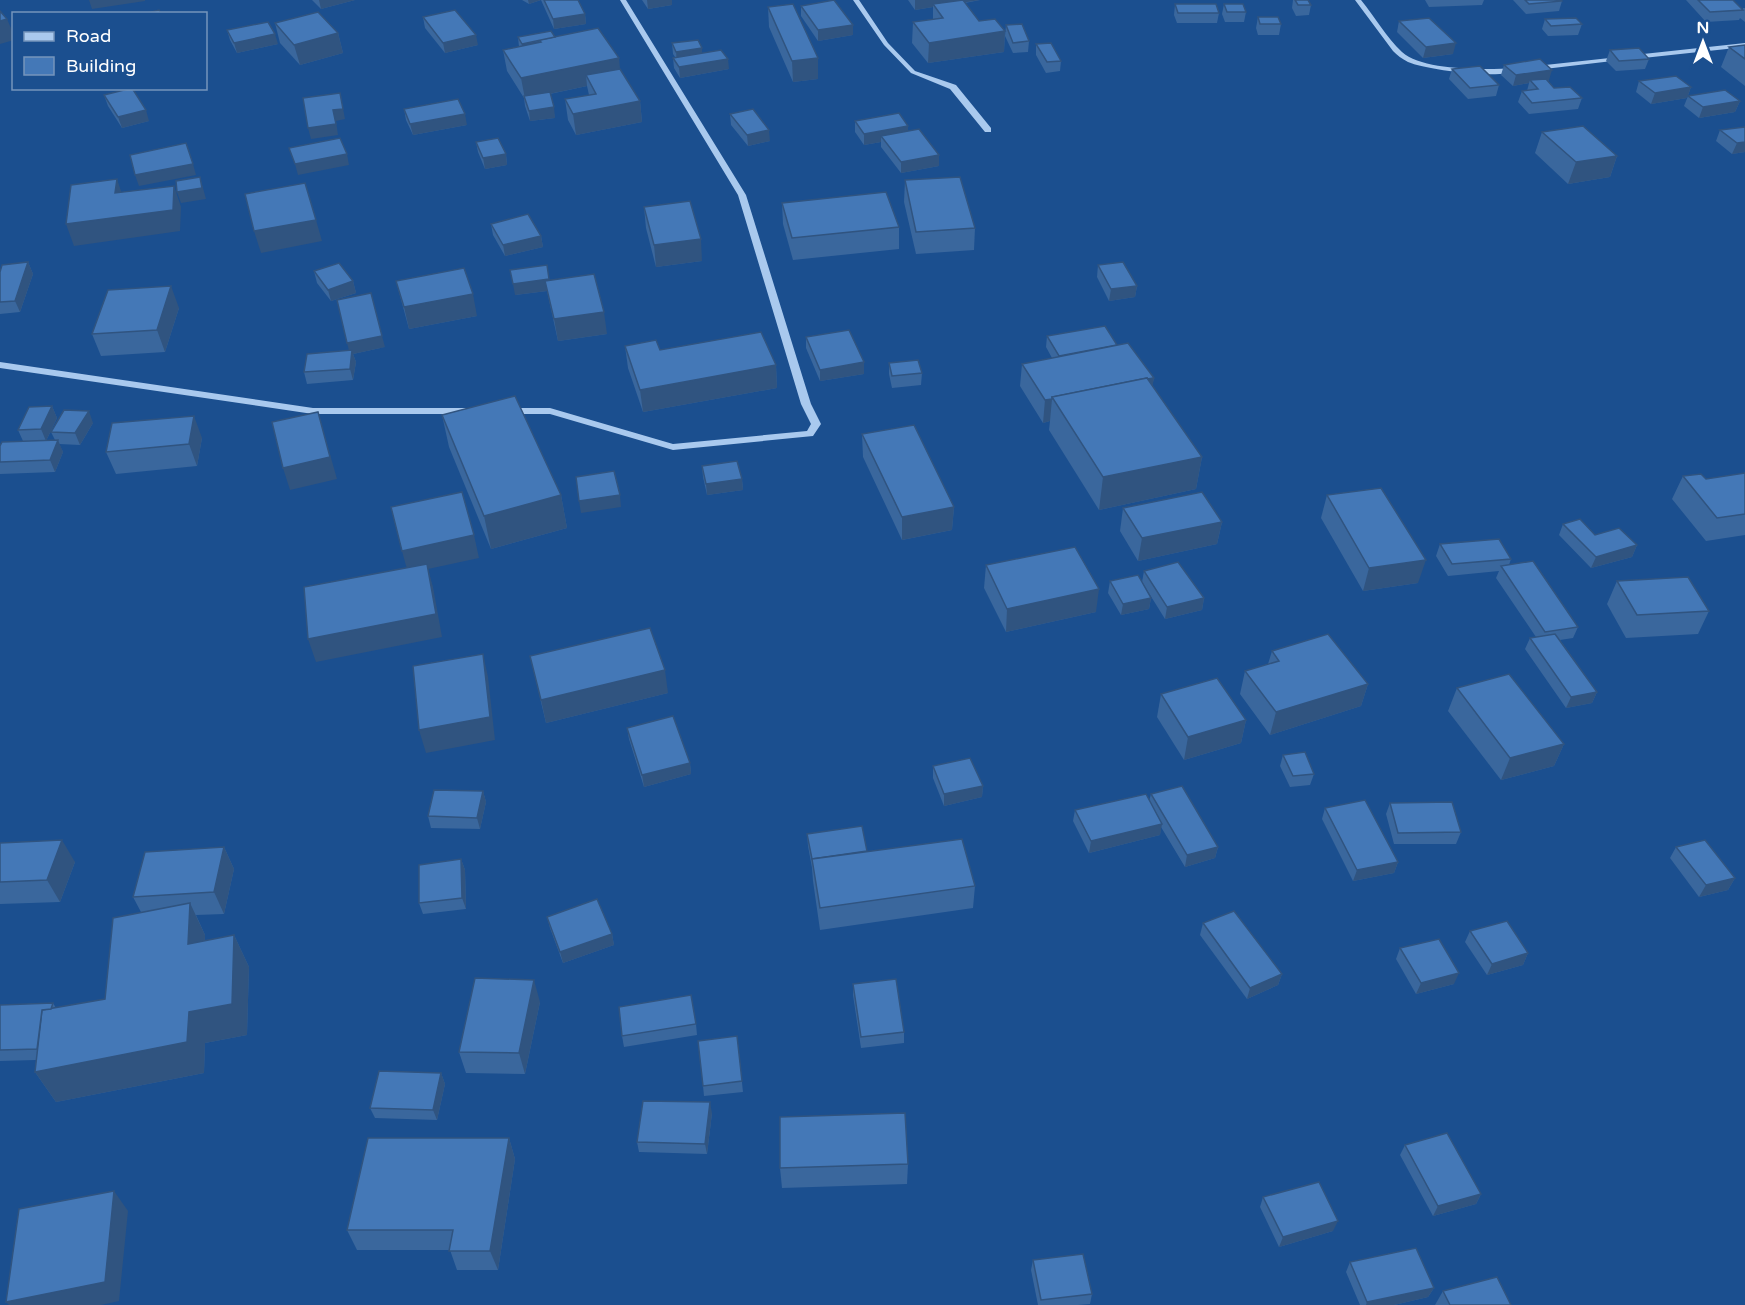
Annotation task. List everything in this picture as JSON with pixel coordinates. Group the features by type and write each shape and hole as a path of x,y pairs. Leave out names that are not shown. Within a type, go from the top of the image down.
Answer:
{"street":[{"path":"502,411 550,411 673,447 810,434 816,424 806,404 742,195 623,0"},
{"path":"856,0 886,44 913,72 952,87 988,130"},
{"path":"1358,0 1402,56 1430,67 1497,72 1745,45"},
{"path":"0,365 313,411 479,411"}],"building":[{"path":"544,0 578,0 585,14 553,19"},
{"path":"834,0 853,25 818,30 801,6"},
{"path":"963,0 979,21 995,19 1005,31 929,43 913,22 943,18 933,4"},
{"path":"1295,0 1308,0 1311,5 1298,5"},
{"path":"1525,0 1561,0 1562,1 1529,4"},
{"path":"1698,0 1733,0 1743,10 1710,12"},
{"path":"793,4 818,58 792,61 768,7"},
{"path":"1175,4 1216,4 1219,13 1178,13"},
{"path":"1224,4 1243,4 1246,12 1227,12"},
{"path":"455,10 476,35 443,43 423,17"},
{"path":"0,11 7,19 0,21"},
{"path":"318,12 338,33 294,45 275,23"},
{"path":"1258,17 1278,17 1281,24 1260,24"},
{"path":"1429,18 1456,43 1426,47 1399,21"},
{"path":"1576,18 1582,24 1551,26 1545,19"},
{"path":"268,22 275,34 234,43 227,30"},
{"path":"1022,24 1029,41 1013,43 1006,25"},
{"path":"598,28 619,58 521,78 503,50 541,42 539,40"},
{"path":"551,31 555,37 522,44 518,37"},
{"path":"698,40 702,48 676,52 672,43"},
{"path":"1051,43 1061,61 1047,62 1036,44"},
{"path":"1745,45 1745,59 1729,47"},
{"path":"1639,48 1649,59 1619,61 1610,50"},
{"path":"721,50 728,59 679,67 673,58"},
{"path":"1540,59 1552,70 1516,75 1504,65"},
{"path":"1480,66 1499,85 1470,88 1452,69"},
{"path":"620,69 640,101 573,114 565,99 596,94 586,75"},
{"path":"1676,76 1691,87 1655,93 1639,81"},
{"path":"1546,79 1554,88 1570,87 1582,98 1532,103 1522,91 1538,89 1530,80"},
{"path":"133,90 146,110 118,117 104,95"},
{"path":"1725,90 1740,101 1703,107 1688,96"},
{"path":"550,92 554,107 529,111 524,96"},
{"path":"340,93 343,109 333,110 336,124 308,128 303,98"},
{"path":"458,99 465,114 410,124 404,109"},
{"path":"753,109 769,130 747,135 730,114"},
{"path":"899,113 908,126 864,134 855,121"},
{"path":"1583,126 1617,156 1576,162 1542,132"},
{"path":"1745,127 1745,142 1737,143 1720,130"},
{"path":"919,129 939,155 901,162 881,136"},
{"path":"340,138 347,154 295,164 289,148"},
{"path":"498,138 506,154 483,158 476,142"},
{"path":"186,143 193,164 135,175 130,155"},
{"path":"200,177 202,188 177,192 176,181"},
{"path":"960,177 975,228 916,232 905,180"},
{"path":"117,179 115,193 174,186 173,210 66,224 71,185"},
{"path":"305,183 316,220 254,231 245,194"},
{"path":"886,192 899,227 792,238 782,203"},
{"path":"690,201 701,239 654,245 644,207"},
{"path":"528,214 541,236 503,245 491,224"},
{"path":"28,262 15,301 0,302 2,265"},
{"path":"1123,262 1137,286 1111,289 1098,265"},
{"path":"339,263 353,281 328,290 314,271"},
{"path":"547,265 549,279 513,284 510,270"},
{"path":"464,268 473,294 404,307 396,281"},
{"path":"594,274 604,312 554,319 545,281"},
{"path":"171,286 157,330 92,334 108,290"},
{"path":"371,293 382,336 347,343 337,300"},
{"path":"1105,326 1117,345 1059,356 1047,336"},
{"path":"849,330 864,362 820,370 806,337"},
{"path":"761,332 776,365 640,390 625,346 656,340 660,350"},
{"path":"1128,343 1154,378 1045,400 1022,364"},
{"path":"352,350 350,369 304,372 307,354"},
{"path":"918,360 922,373 892,376 889,363"},
{"path":"1147,378 1202,457 1103,477 1052,397"},
{"path":"515,396 561,495 484,516 442,415"},
{"path":"52,406 41,429 18,430 29,407"},
{"path":"64,410 89,411 75,433 51,432"},
{"path":"318,412 330,457 283,468 272,422"},
{"path":"194,416 189,444 106,452 112,423"},
{"path":"914,425 954,507 902,517 862,434"},
{"path":"58,440 50,460 0,462 2,442"},
{"path":"737,461 742,479 706,484 702,466"},
{"path":"614,471 620,495 579,501 576,477"},
{"path":"1745,473 1745,514 1717,518 1683,476 1701,474 1706,479"},
{"path":"1381,488 1426,560 1369,568 1327,495"},
{"path":"462,492 474,535 402,551 391,507"},
{"path":"1202,492 1222,522 1142,538 1123,508"},
{"path":"1580,519 1595,535 1619,528 1637,545 1596,557 1563,524"},
{"path":"1499,539 1511,559 1452,564 1440,544"},
{"path":"1075,547 1099,589 1007,609 986,565"},
{"path":"1533,561 1578,627 1545,632 1501,566"},
{"path":"1178,562 1204,598 1167,607 1144,571"},
{"path":"427,564 436,614 308,639 304,587"},
{"path":"1138,575 1151,598 1123,604 1110,581"},
{"path":"1688,577 1709,611 1637,615 1617,581"},
{"path":"650,628 665,670 541,700 530,656"},
{"path":"1328,634 1368,684 1276,712 1245,671 1279,661 1272,651"},
{"path":"1555,634 1597,692 1571,697 1530,638"},
{"path":"483,654 490,717 419,730 413,666"},
{"path":"1509,674 1564,744 1510,758 1457,688"},
{"path":"1217,678 1246,720 1188,737 1161,694"},
{"path":"673,716 690,763 642,775 627,728"},
{"path":"1305,752 1314,774 1293,776 1283,755"},
{"path":"970,758 983,786 944,794 933,766"},
{"path":"1182,786 1218,847 1187,855 1151,794"},
{"path":"434,790 483,791 477,818 428,816"},
{"path":"1146,794 1162,824 1091,841 1075,810"},
{"path":"1365,800 1398,862 1357,870 1325,808"},
{"path":"1452,802 1461,832 1398,833 1390,803"},
{"path":"862,826 867,851 812,859 807,834"},
{"path":"962,839 975,886 820,908 812,859"},
{"path":"62,840 47,880 0,882 0,843"},
{"path":"1705,840 1735,878 1706,885 1676,847"},
{"path":"224,847 214,892 133,897 145,852"},
{"path":"461,859 462,898 419,903 419,865"},
{"path":"597,899 612,934 560,952 547,917"},
{"path":"190,903 188,944 234,935 232,1004 189,1012 187,1042 35,1072 42,1010 105,999 113,918"},
{"path":"1234,911 1282,974 1250,988 1203,923"},
{"path":"1507,921 1528,953 1492,964 1470,931"},
{"path":"1439,939 1459,973 1421,983 1400,948"},
{"path":"475,978 534,980 519,1053 459,1052"},
{"path":"896,979 904,1032 861,1037 853,984"},
{"path":"691,995 696,1024 622,1036 619,1007"},
{"path":"53,1003 51,1009 42,1010 37,1049 0,1050 0,1005"},
{"path":"737,1036 742,1081 703,1086 698,1041"},
{"path":"379,1071 441,1073 433,1110 370,1108"},
{"path":"643,1101 710,1102 705,1144 637,1142"},
{"path":"905,1113 908,1164 780,1168 780,1117"},
{"path":"1447,1133 1481,1194 1438,1206 1405,1145"},
{"path":"368,1138 509,1138 490,1251 449,1251 453,1230 347,1230"},
{"path":"1319,1182 1338,1221 1283,1237 1263,1197"},
{"path":"114,1191 105,1282 6,1302 19,1209"},
{"path":"1416,1248 1434,1288 1367,1302 1350,1262"},
{"path":"1083,1254 1092,1294 1041,1300 1033,1260"},
{"path":"1497,1277 1511,1305 1450,1305 1443,1291"}]}
